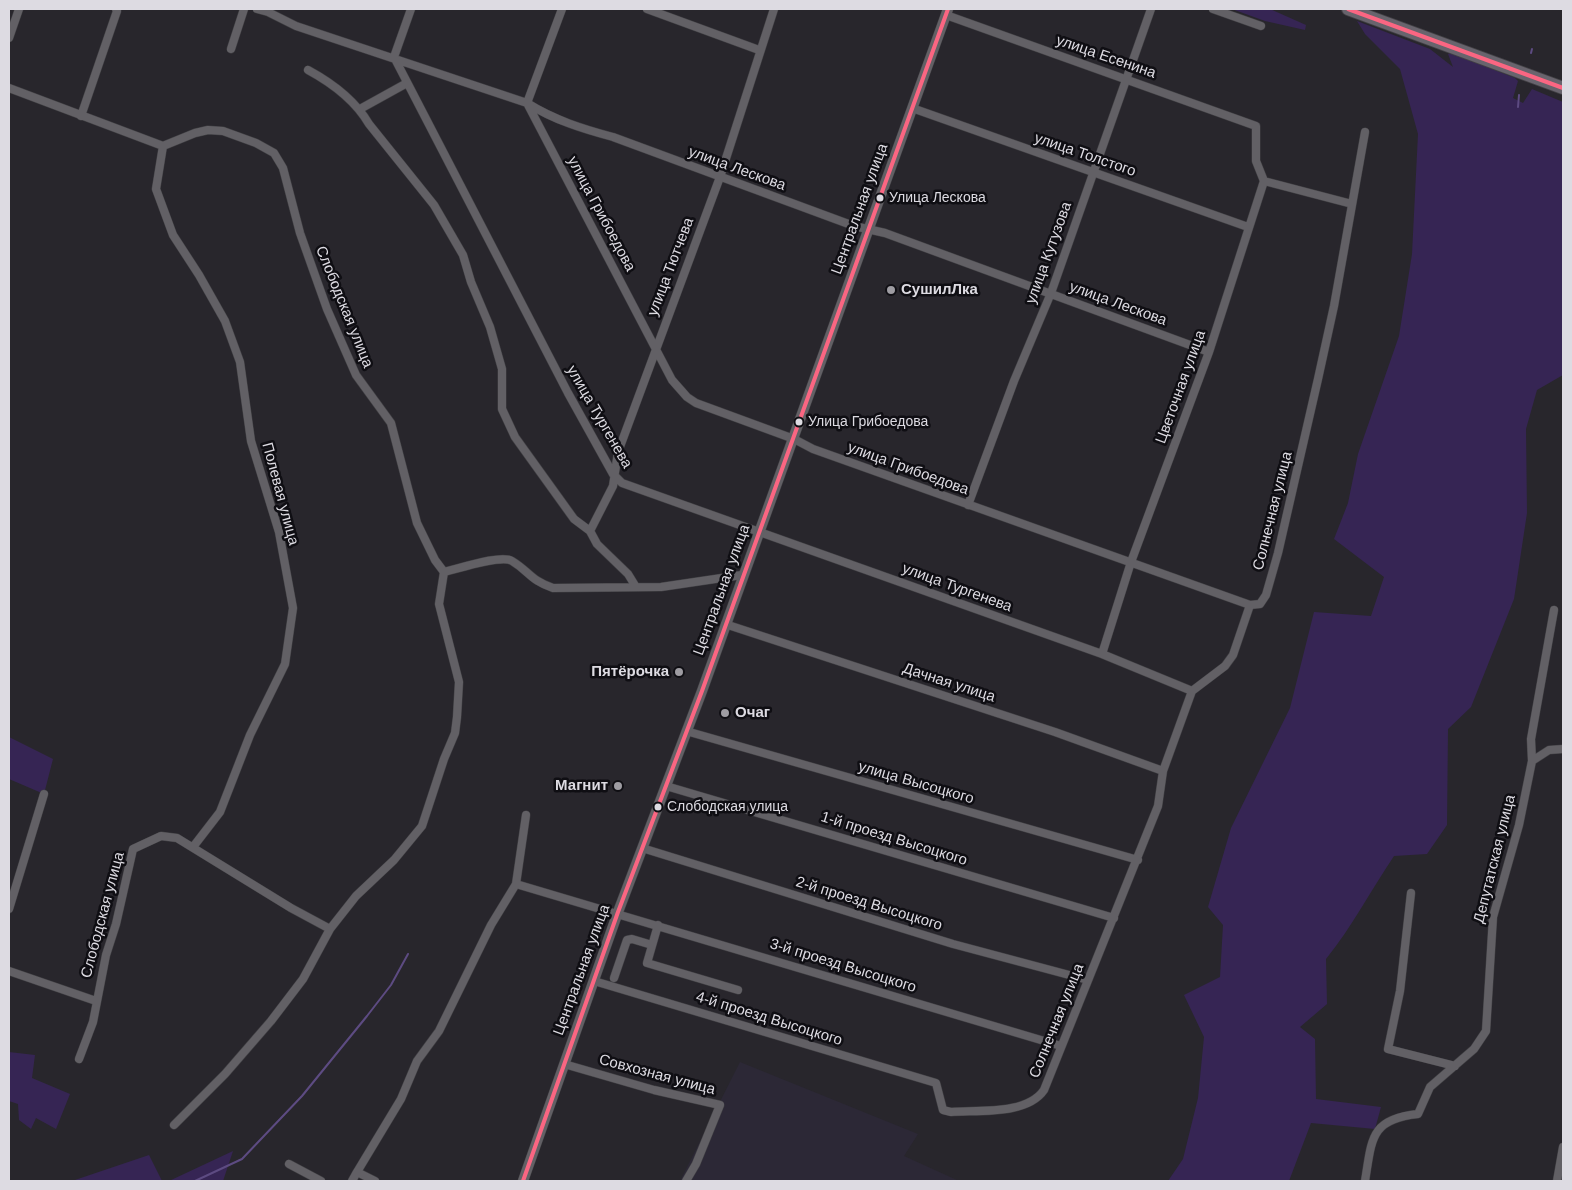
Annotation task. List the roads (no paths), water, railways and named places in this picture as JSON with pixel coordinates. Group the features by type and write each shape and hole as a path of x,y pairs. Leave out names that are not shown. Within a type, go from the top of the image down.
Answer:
{"main road":[{"path":"1348,9 1563,88"}],"street":[{"path":"9,38 19,9"},
{"path":"231,49 244,9"},
{"name":"улица Лескова","path":"257,9 268,12 296,26 394,57 527,103 546,115 580,128 868,230 884,233 1208,352"},
{"path":"394,57 411,9"},
{"path":"527,103 562,9"},
{"path":"647,9 759,50"},
{"name":"улица Тютчева","path":"590,531 612,486 618,452 720,177 759,50 774,9"},
{"name":"улица Кутузова","path":"968,505 1014,381 1051,293 1092,172 1151,9"},
{"path":"1213,9 1261,26"},
{"path":"81,116 117,10"},
{"name":"улица Есенина","path":"947,12 1256,126 1256,161 1264,181"},
{"name":"Центральная улица","path":"523,1181 618,912 794,439 947,12"},
{"name":"улица Тургенева","path":"394,57 568,393 613,474 622,483 1102,654 1192,690"},
{"path":"308,70 326,80 360,109 368,124 434,205 463,255 470,282 490,328 502,369 502,409 515,436 574,519 590,531 597,544 628,574 636,587"},
{"path":"360,109 407,83"},
{"path":"9,88 163,146"},
{"name":"улица Грибоедова","path":"527,103 672,380 696,403 794,439 813,449 1250,605"},
{"name":"улица Толстого","path":"912,108 1248,227"},
{"name":"Слободская улица","path":"163,146 195,133 208,130 224,131 256,143 274,153 283,168 300,233 327,309 356,375 391,422 417,523 435,560 444,572"},
{"name":"Солнечная улица","path":"1250,605 1260,604 1266,594 1278,553 1334,306 1365,132"},
{"name":"Полевая улица","path":"163,146 156,189 173,235 199,275 225,322 240,362 251,441 279,532 292,608 285,664 250,734 220,812 192,847"},
{"path":"1264,181 1352,204"},
{"name":"Цветочная улица","path":"1102,654 1131,562 1208,352 1264,181"},
{"path":"174,1125 225,1074 271,1021 303,979 330,929 356,896 394,860 422,826 454,733 459,682 439,604 444,572 498,559 511,560 536,583 554,588 661,587 742,575"},
{"path":"1138,860 1158,806 1163,771 1192,690 1225,666 1233,655 1250,605"},
{"name":"Депутатская улица","path":"1365,1181 1374,1136 1384,1123 1397,1116 1418,1114 1430,1087 1474,1049 1486,1031 1493,917 1519,825 1532,760 1531,739 1554,610"},
{"name":"Дачная улица","path":"725,624 1055,732 1163,771"},
{"name":"улица Высоцкого","path":"686,732 1138,860"},
{"path":"1532,760 1548,750 1563,749"},
{"name":"1-й проезд Высоцкого","path":"666,786 1114,918"},
{"path":"9,909 44,794"},
{"path":"352,1181 401,1100 417,1061 439,1031 491,924 516,884 526,815"},
{"name":"Слободская улица","path":"79,1060 93,1022 96,1001 134,849 161,836 177,838 291,908 330,929"},
{"name":"2-й проезд Высоцкого","path":"642,848 953,944 1088,980"},
{"name":"Солнечная улица","path":"943,1110 951,1112 1012,1107 1038,1098 1044,1090 1060,1046 1138,860"},
{"name":"3-й проезд Высоцкого","path":"516,884 618,912 1060,1046"},
{"path":"1411,894 1400,991 1388,1049 1455,1066"},
{"path":"658,925 647,963 738,990"},
{"path":"614,978 627,940 632,939 652,945"},
{"path":"9,971 96,1001"},
{"name":"4-й проезд Высоцкого","path":"594,981 936,1083 943,1110"},
{"name":"Совхозная улица","path":"564,1064 654,1090 720,1106 696,1164 686,1181"},
{"path":"1557,1181 1563,1147"},
{"path":"289,1164 321,1181"},
{"path":"357,1172 375,1181"}],"waterway":[{"path":"1531,53 1532,49"},
{"path":"1518,107 1519,95"},
{"path":"195,1181 242,1159 302,1096 391,985 408,954"}],"place":[{"name":"Улица Лескова","path":"880,198"},
{"name":"СушилЛка","path":"891,290"},
{"name":"Улица Грибоедова","path":"799,422"},
{"name":"Пятёрочка","path":"679,672"},
{"name":"Очаг","path":"725,713"},
{"name":"Магнит","path":"618,786"},
{"name":"Слободская улица","path":"658,807"}]}
